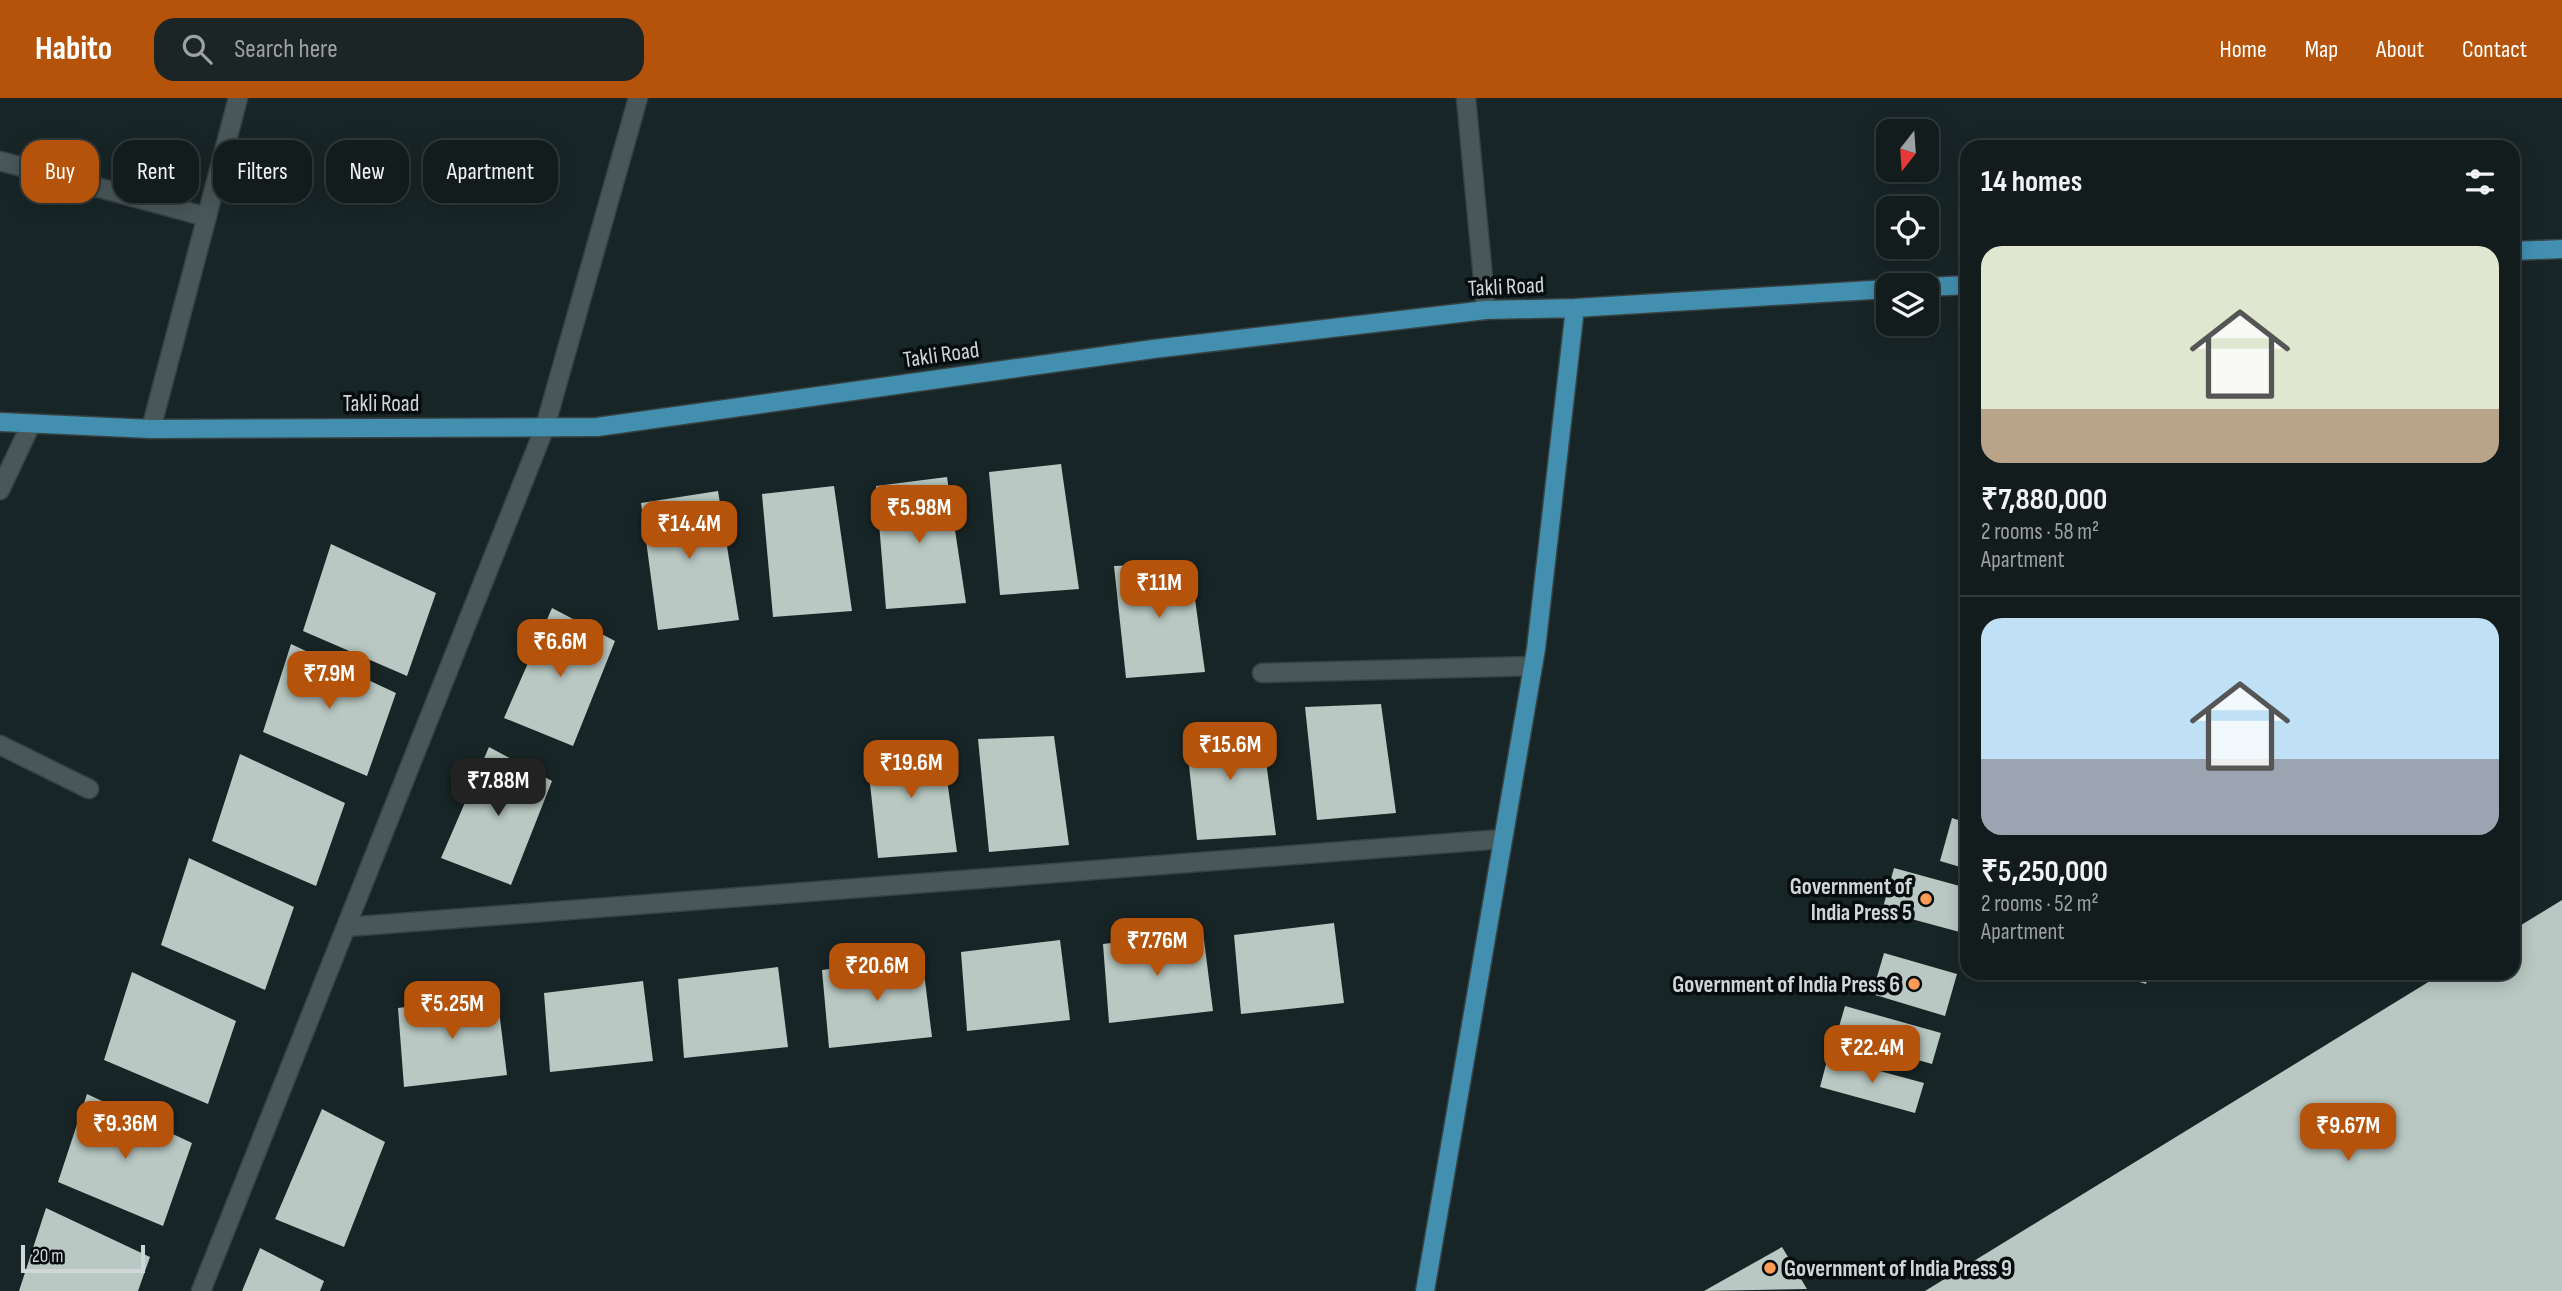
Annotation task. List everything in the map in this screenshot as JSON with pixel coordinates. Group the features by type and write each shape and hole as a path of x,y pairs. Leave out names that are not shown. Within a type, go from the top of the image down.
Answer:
{"main road":[{"path":"2520,251 2562,248"},
{"path":"1939,286 1960,285"},
{"name":"Takli Road","path":"0,422 151,429 597,427 1153,349 1486,310 1575,308 1876,290"},
{"path":"1425,1291 1533,666 1575,308"}],"street":[{"path":"151,429 239,98"},
{"path":"201,1291 545,427 638,98"},
{"path":"1466,98 1486,310"},
{"path":"0,161 207,217"},
{"path":"0,490 31,424"},
{"path":"1262,673 1533,666"},
{"path":"0,746 89,789"},
{"path":"346,926 1503,839"}],"building":[{"path":"1061,464 1079,589 1000,595 989,472"},
{"path":"947,477 966,603 886,609 876,486"},
{"path":"834,486 852,611 773,617 762,494"},
{"path":"718,491 739,620 658,630 641,503"},
{"path":"331,544 436,593 407,676 303,631"},
{"path":"1190,563 1205,672 1126,678 1114,566"},
{"path":"552,608 615,641 573,746 504,718"},
{"path":"291,644 396,693 367,776 263,732"},
{"path":"1381,704 1396,813 1317,820 1305,707"},
{"path":"1261,725 1276,835 1197,840 1185,728"},
{"path":"1054,736 1069,845 989,852 978,739"},
{"path":"942,743 957,852 878,858 866,746"},
{"path":"489,747 552,781 511,885 441,858"},
{"path":"240,754 345,803 316,886 212,841"},
{"path":"1952,818 1960,821 1960,867 1940,861"},
{"path":"189,858 294,907 265,990 161,945"},
{"name":"Government of India Press 5","path":"1894,868 1960,886 1960,932 1882,911"},
{"path":"2562,900 2562,1291 1925,1291 2432,980 2520,980 2520,926"},
{"path":"1334,923 1344,1003 1241,1014 1234,935"},
{"path":"1203,932 1213,1011 1109,1023 1103,944"},
{"path":"1060,940 1070,1020 967,1031 961,952"},
{"name":"Government of India Press 6","path":"1884,953 1957,974 1945,1016 1872,994"},
{"path":"922,957 932,1037 829,1048 822,970"},
{"path":"778,967 788,1047 684,1058 678,979"},
{"path":"132,972 236,1021 208,1104 104,1060"},
{"path":"643,981 653,1061 550,1072 544,993"},
{"path":"497,995 507,1075 404,1087 398,1008"},
{"path":"1845,1006 1941,1033 1932,1064 1836,1037"},
{"path":"1828,1057 1924,1083 1915,1113 1820,1087"},
{"path":"87,1094 192,1143 163,1226 58,1182"},
{"path":"322,1109 385,1142 344,1247 275,1219"},
{"path":"46,1208 150,1257 138,1291 19,1291"},
{"name":"Government of India Press 9","path":"1782,1247 1807,1289 1704,1291"},
{"path":"260,1248 324,1281 320,1291 242,1291"}],"place":[{"name":"Government of India Press 5","path":"1926,899"},
{"name":"Government of India Press 6","path":"1914,984"},
{"name":"Government of India Press 9","path":"1770,1268"}]}
